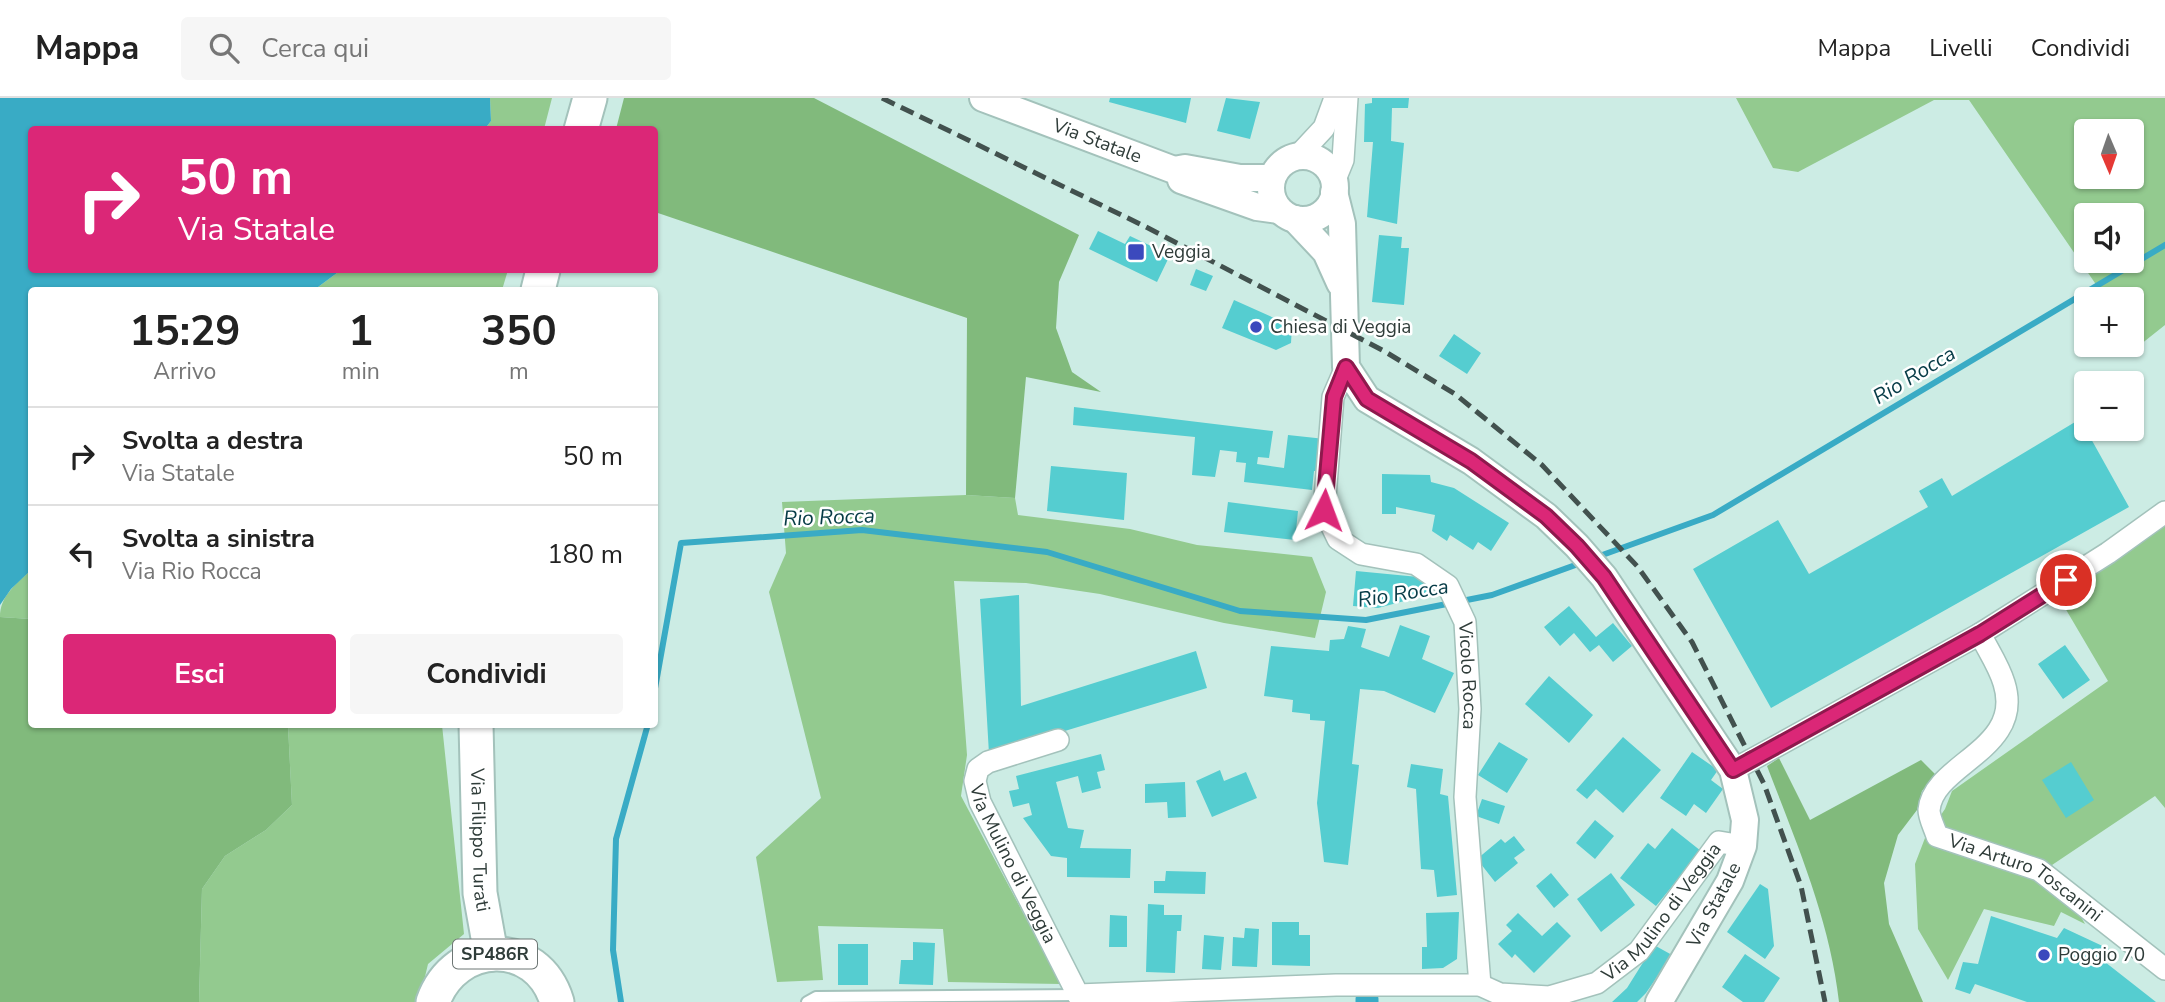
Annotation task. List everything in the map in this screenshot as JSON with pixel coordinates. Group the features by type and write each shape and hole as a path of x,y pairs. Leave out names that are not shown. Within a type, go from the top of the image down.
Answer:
{"main road":[{"path":"582,126 590,98"},
{"name":"Via Filippo Turati","path":"476,728 480,893 491,954"},
{"name":"SP486R","path":"433,1002 439,986 453,970 471,958 491,954 507,954 536,968 548,982 556,1002"}],"street":[{"name":"Via Statale","path":"983,98 1174,170 1185,168 1240,178 1272,178"},
{"path":"1335,98 1324,128 1297,157 1282,164 1272,178 1271,195 1287,215 1326,252 1346,295"},
{"path":"1287,215 1316,217 1332,202 1343,160 1347,98"},
{"path":"1297,157 1317,159 1331,173 1342,224 1346,367"},
{"name":"Via Statale","path":"1174,170 1181,181 1287,215"},
{"name":"Via Statale","path":"1346,367 1367,399 1471,461 1546,516 1577,546 1604,577 1733,770 1745,820 1743,846 1730,881 1659,1002"},
{"name":"Vicolo Rocca","path":"1346,367 1334,397 1327,447 1324,510 1328,519 1338,539 1361,554 1416,564 1448,586 1465,622 1469,709 1465,797 1480,985"},
{"path":"1733,770 1980,634 2108,553 2165,512"},
{"name":"Via Arturo Toscanini","path":"1980,634 2005,684 2006,716 1994,738 1938,789 1929,811 1937,836 2039,870 2165,969"},
{"name":"Via Mulino di Veggia","path":"1058,740 988,762 978,769 975,781 980,802 995,835 1078,995 1336,985 1480,985 1500,994 1549,997 1597,982 1639,951 1719,842 1743,846"}],"lane":[{"name":"Via Mulino di Veggia","path":"807,1002 816,997 1078,995"}],"green space":[{"path":"490,98 552,98 545,126 487,126 491,121"},
{"path":"624,98 814,98 1079,235 1059,282 1056,328 1072,372 1101,392 1026,377 1015,498 966,495 967,318 658,213 658,126 617,126"},
{"path":"1736,98 2165,98 2165,325 2144,342 2144,287 2098,287 2088,273 2144,273 2144,203 2074,203 2074,253 1969,100 1934,100 1798,172 1773,168"},
{"path":"337,273 507,273 503,287 318,287"},
{"path":"966,495 1015,498 1018,515 1130,529 1197,545 1312,557 1326,592 1315,638 1224,623 1100,594 1026,583 954,581 967,755 961,796 1061,984 948,982 943,929 818,926 823,980 777,982 756,857 821,798 769,592 786,553 782,502"},
{"path":"2165,524 2165,808 2155,796 2052,865 2085,924 2061,912 2054,926 1984,909 1948,980 1918,929 1915,864 1925,838 1945,809 1952,791 2108,681 2058,596"},
{"path":"28,573 28,619 0,617 3,603 15,585"},
{"path":"0,617 28,619 28,728 288,728 292,805 266,830 225,856 202,889 199,1002 0,1002"},
{"path":"288,728 442,728 464,934 428,964 419,1002 199,1002 202,889 225,856 266,830 292,805"},
{"path":"1779,758 1810,820 1921,760 1936,775 1922,791 1917,810 1898,835 1884,883 1889,924 1923,1002 1839,1002 1835,971 1820,911 1767,766"}],"water":[{"path":"0,98 490,98 491,121 487,126 28,126 28,273 337,273 318,287 28,287 28,573 11,589 0,605"}],"building":[{"path":"1110,98 1191,98 1186,123 1109,102"},
{"path":"1226,98 1260,102 1250,139 1217,131"},
{"path":"1372,98 1409,98 1408,108 1392,108 1391,141 1404,143 1397,224 1367,217 1373,142 1364,142 1365,104 1372,103"},
{"path":"1098,231 1125,244 1130,236 1170,255 1157,282 1089,249"},
{"path":"1379,235 1402,237 1401,248 1409,248 1404,305 1372,302"},
{"path":"1196,269 1213,276 1206,291 1190,285"},
{"name":"Chiesa di Veggia","path":"1234,300 1292,326 1291,343 1276,350 1222,328"},
{"path":"1454,334 1481,353 1467,374 1439,356"},
{"path":"1074,407 1273,431 1269,458 1258,457 1257,464 1284,468 1288,435 1325,439 1321,472 1314,471 1312,490 1244,482 1246,463 1236,462 1237,452 1220,450 1215,477 1192,475 1195,437 1073,425"},
{"path":"2074,423 2074,441 2092,441 2129,507 1771,708 1693,569 1778,520 1809,574 1928,507 1919,491 1942,478 1952,496"},
{"path":"1051,466 1127,473 1124,520 1047,511"},
{"path":"1382,474 1430,475 1431,482 1454,488 1509,523 1491,551 1478,542 1473,550 1450,535 1447,541 1432,531 1435,515 1396,507 1396,514 1382,514"},
{"path":"1228,502 1298,511 1295,540 1224,532"},
{"path":"1356,571 1429,578 1427,595 1378,608 1353,606"},
{"path":"1019,595 1021,706 1196,651 1207,688 989,754 980,599"},
{"path":"1569,606 1596,637 1613,623 1632,646 1613,662 1599,645 1590,652 1574,633 1560,646 1544,627"},
{"path":"1400,625 1430,636 1422,659 1454,673 1435,713 1384,691 1360,689 1352,764 1359,765 1348,865 1324,862 1317,803 1325,721 1310,720 1310,714 1292,712 1293,700 1264,696 1271,646 1329,651 1330,640 1344,639 1348,626 1366,629 1361,647 1389,657"},
{"path":"2065,645 2090,680 2063,699 2038,664"},
{"path":"1549,676 1593,715 1569,743 1525,704"},
{"path":"1623,737 1661,770 1623,813 1596,789 1587,799 1576,790"},
{"path":"1499,742 1528,759 1507,793 1478,775"},
{"path":"1692,752 1718,770 1711,780 1723,789 1706,813 1694,804 1686,816 1660,798"},
{"path":"1101,754 1105,770 1097,772 1101,788 1082,793 1078,776 1056,782 1068,828 1084,830 1080,848 1131,849 1130,878 1067,877 1067,858 1051,856 1023,818 1032,815 1029,803 1013,807 1009,791 1019,789 1016,776"},
{"path":"2071,762 2094,800 2066,818 2042,780"},
{"path":"1411,764 1443,769 1440,794 1448,796 1457,895 1437,897 1434,870 1421,869 1416,789 1407,787"},
{"path":"1220,770 1224,781 1246,772 1257,798 1212,817 1196,781"},
{"path":"1185,782 1186,817 1168,818 1167,802 1145,803 1145,784"},
{"path":"1482,799 1505,806 1499,824 1476,816"},
{"path":"1595,820 1614,836 1595,859 1576,843"},
{"path":"1672,828 1701,851 1656,906 1620,878 1648,843 1655,849"},
{"path":"1514,836 1525,850 1514,858 1518,863 1495,882 1477,859 1501,839 1505,843"},
{"path":"1166,871 1206,872 1205,894 1154,893 1154,881 1165,881"},
{"path":"1551,873 1569,895 1554,908 1536,886"},
{"path":"1611,873 1635,905 1601,932 1577,899"},
{"path":"1760,884 1768,889 1774,946 1765,959 1727,932"},
{"path":"1148,904 1164,905 1164,915 1182,915 1181,931 1177,931 1175,973 1146,972"},
{"path":"1459,912 1457,959 1443,968 1422,969 1422,947 1427,947 1426,913"},
{"path":"1518,913 1542,936 1557,922 1571,936 1534,973 1515,954 1512,958 1498,944 1512,931 1506,925"},
{"path":"1110,915 1127,916 1127,947 1109,947"},
{"name":"Poggio 70","path":"1991,916 2057,938 2064,928 2109,949 2105,962 2156,1002 2027,1002 1975,984 1970,994 1955,989 1963,962 1978,964"},
{"path":"1272,922 1299,922 1299,935 1310,935 1310,966 1272,965"},
{"path":"1245,928 1259,929 1257,967 1232,966 1233,937 1244,938"},
{"path":"1204,935 1224,937 1221,970 1202,969"},
{"path":"913,942 935,943 933,985 899,984 901,960 913,960"},
{"path":"838,944 868,944 868,985 838,985"},
{"path":"1654,945 1672,955 1646,993 1637,1002 1612,1002 1627,988"},
{"path":"1745,954 1780,978 1764,1002 1743,1002 1722,987"}],"waterway":[{"name":"Rio Rocca","path":"1594,558 1713,515 2165,245"},
{"name":"Rio Rocca","path":"658,672 681,543 862,530 1047,552 1240,611 1366,620 1492,595 1581,563"},
{"name":"Rio Rocca","path":"621,1002 613,950 616,839 647,728"}],"railway":[{"path":"882,98 1146,227 1384,351 1455,394 1542,465 1637,566 1692,642 1764,784 1801,886 1825,1002"}],"place":[{"name":"Veggia","path":"1136,252"},
{"name":"Chiesa di Veggia","path":"1256,327"},
{"name":"Poggio 70","path":"2044,955"}],"route":[{"path":"1324,510 1327,447 1334,397 1346,367 1351,379 1367,399 1471,461 1546,516 1577,546 1604,577 1733,770 1980,634 2066,580"}]}
